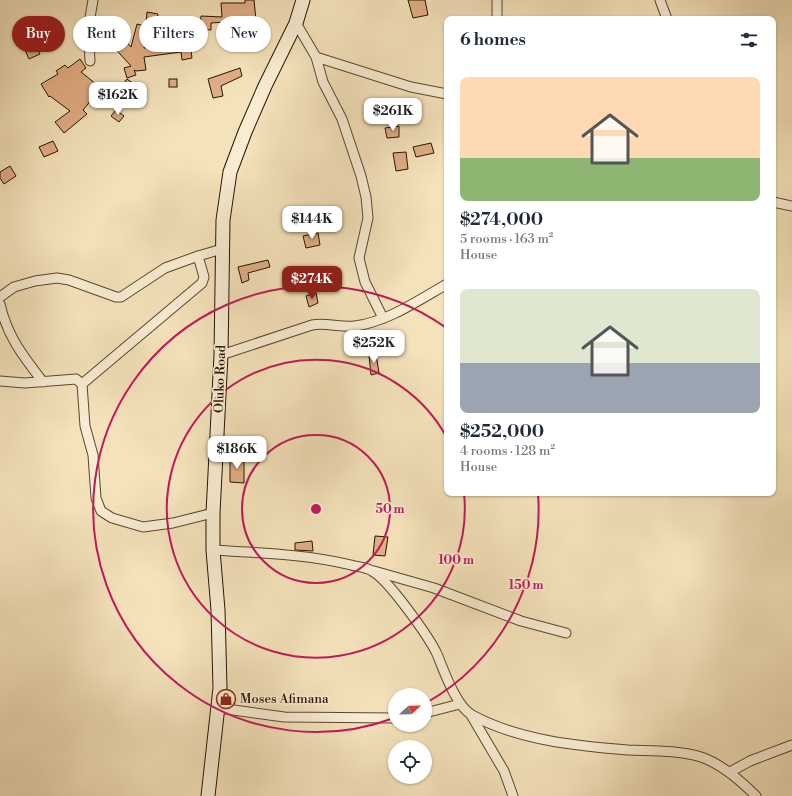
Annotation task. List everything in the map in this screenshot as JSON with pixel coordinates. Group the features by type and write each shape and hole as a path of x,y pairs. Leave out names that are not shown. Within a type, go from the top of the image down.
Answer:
{"main road":[{"name":"Oluko Road","path":"208,796 219,708 218,610 213,550 213,513 221,355 223,220 230,172 265,86 296,23 303,0"}],"street":[{"path":"90,61 88,29 93,0"},
{"path":"497,0 498,16"},
{"path":"660,0 664,16"},
{"path":"296,23 316,58 323,82 342,120 361,176 366,197 368,218 359,258 365,282 383,318"},
{"path":"316,58 411,87 444,93"},
{"path":"776,203 792,206"},
{"path":"0,297 14,287 34,281 57,278 69,280 116,297 121,297 165,268 222,249"},
{"path":"82,384 202,283 204,277 198,256"},
{"path":"221,355 312,325 321,323 355,326 383,318 444,286"},
{"path":"0,304 4,324 11,338 43,382"},
{"path":"0,381 43,382 76,379 82,384 85,426 93,455 96,498 101,510 127,524 143,527 172,524 213,513"},
{"path":"213,550 324,559 434,588 521,621 566,633"},
{"path":"373,571 389,587 421,627 434,649 460,704 471,715 504,772 513,796"},
{"path":"432,711 460,704"},
{"path":"219,708 284,717 388,718"},
{"path":"471,715 518,733 544,739 616,748 676,752 702,757 730,772 756,796"},
{"path":"730,772 750,761 792,745"}],"building":[{"path":"245,0 254,0 256,16 222,16 221,3 245,3"},
{"path":"408,0 425,0 428,15 413,18"},
{"path":"147,12 158,14 158,16 147,16"},
{"path":"208,16 216,17 216,23 211,23 211,30 208,30"},
{"path":"137,24 139,24 139,52 181,52 144,57 146,70 134,70 136,75 127,78 124,68 131,66 118,52 131,52"},
{"path":"26,52 39,52 40,54 29,59"},
{"path":"181,52 191,52 192,58 182,60"},
{"path":"80,59 86,68 81,72 101,88 83,110 87,114 64,133 55,122 70,111 50,96 49,97 41,84 58,74 56,71 65,65 68,68"},
{"path":"240,68 242,76 221,86 223,96 213,98 208,79"},
{"path":"127,79 138,87 133,95 130,93 119,106 111,99"},
{"path":"169,79 177,79 177,87 169,87"},
{"path":"116,110 124,116 119,122 111,116"},
{"path":"399,126 399,137 387,138 385,128"},
{"path":"53,141 58,151 44,157 39,147"},
{"path":"431,143 434,153 416,157 413,147"},
{"path":"406,152 408,169 396,171 393,153"},
{"path":"10,166 16,176 4,184 0,178 0,172"},
{"path":"318,233 320,245 306,248 303,236"},
{"path":"268,260 270,267 248,273 249,280 242,283 238,267"},
{"path":"316,293 318,303 309,307 306,296"},
{"path":"376,354 379,373 371,375 369,355"},
{"path":"230,458 244,459 244,483 230,482"},
{"path":"375,536 388,537 385,556 373,555"},
{"path":"312,541 313,551 295,550 295,543"}],"place":[{"name":"Moses Afimana","path":"226,699"}]}
